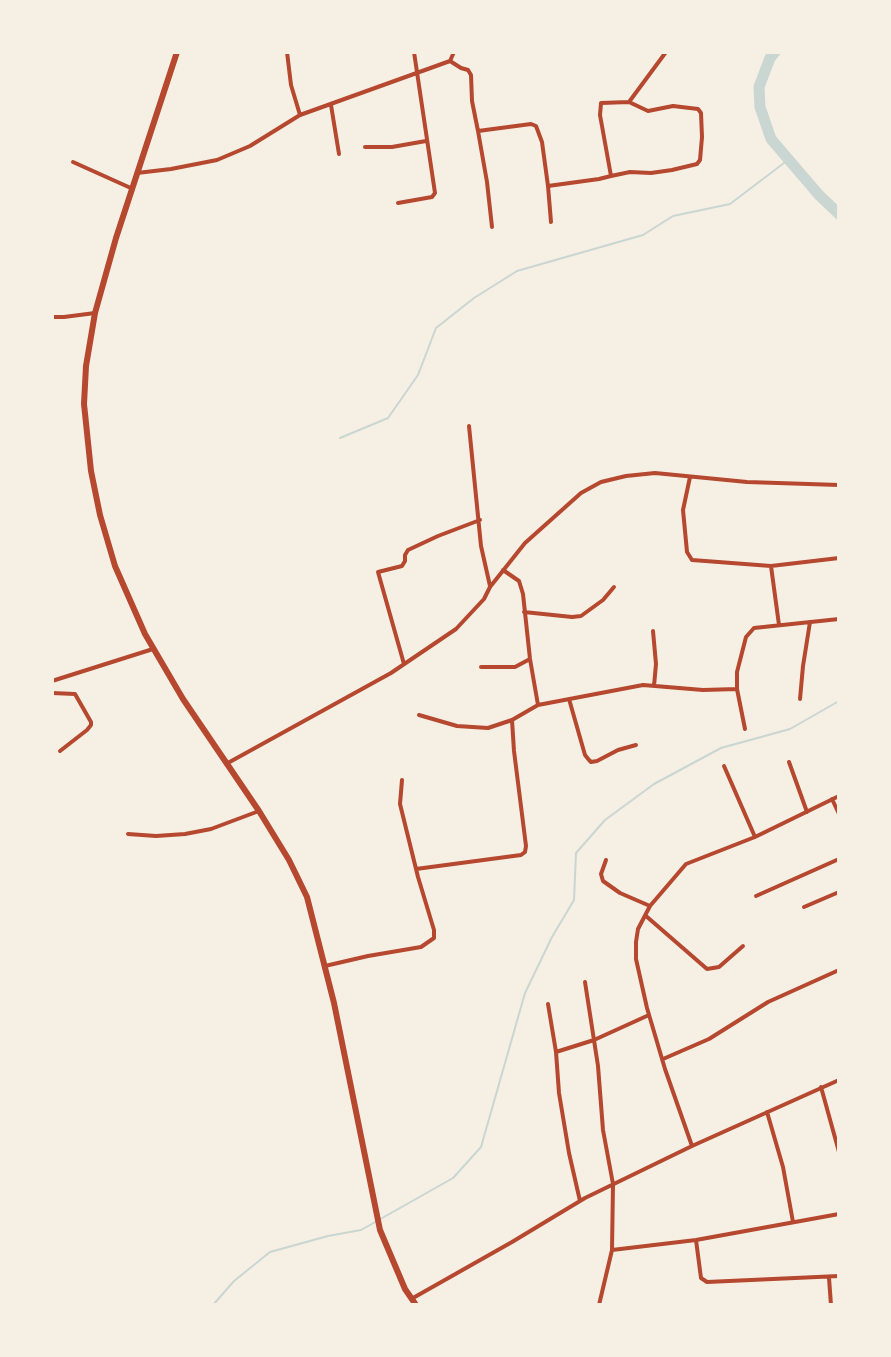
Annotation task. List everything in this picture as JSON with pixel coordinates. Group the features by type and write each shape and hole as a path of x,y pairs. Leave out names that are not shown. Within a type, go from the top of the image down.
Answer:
{"highway":[{"path":"177,52 95,313 86,366 84,404 91,471 115,566 153,649 259,811 307,897 325,966 380,1230 405,1289 414,1302"}],"street":[{"path":"287,52 291,85 300,115"},
{"path":"398,203 432,197 435,193 414,52"},
{"path":"137,173 217,160 250,146 300,115 450,61 454,52"},
{"path":"629,102 666,52"},
{"path":"450,61 468,70 471,75 472,101 492,227"},
{"path":"548,186 697,164 700,160 701,113 698,109 673,106 648,111 629,102 601,103 600,115 611,176"},
{"path":"331,105 339,154"},
{"path":"478,131 531,124 536,126 542,142 551,222"},
{"path":"365,147 392,147 426,140"},
{"path":"73,162 133,189"},
{"path":"52,317 95,313"},
{"path":"469,426 481,546 490,587"},
{"path":"226,764 404,664 456,629 484,599 525,543 581,493 601,482 655,473 747,482 839,485"},
{"path":"690,477 683,510 690,559 771,566 839,558"},
{"path":"404,664 378,572 402,566 408,550 480,520"},
{"path":"771,566 779,625"},
{"path":"503,570 519,581 523,594 538,705"},
{"path":"524,612 581,616 603,600 614,587"},
{"path":"745,729 737,672 746,637 754,628 839,619"},
{"path":"800,699 810,622"},
{"path":"653,631 654,686"},
{"path":"52,681 153,649"},
{"path":"481,667 515,667 530,659"},
{"path":"419,715 449,724 488,728 512,720 538,705 626,687 737,689"},
{"path":"52,693 75,694 91,722 60,751"},
{"path":"569,699 585,755 591,762 636,745"},
{"path":"416,869 525,852 512,720"},
{"path":"789,762 807,812"},
{"path":"724,766 755,837"},
{"path":"325,966 421,947 434,938 400,804 402,780"},
{"path":"692,1146 649,1015 636,959 638,929 650,906 686,864 755,837 839,796"},
{"path":"832,799 839,814"},
{"path":"128,834 185,834 211,829 259,811"},
{"path":"756,896 839,859"},
{"path":"606,860 601,874 603,881 620,893 650,906"},
{"path":"804,907 839,892"},
{"path":"646,915 707,969 719,967 743,946"},
{"path":"663,1059 709,1039 768,1002 839,970"},
{"path":"585,982 598,1066 603,1130 613,1184 612,1250 599,1305"},
{"path":"548,1004 559,1093 580,1201"},
{"path":"556,1052 594,1040 649,1015"},
{"path":"414,1302 580,1201 692,1146 839,1080"},
{"path":"821,1087 839,1152"},
{"path":"767,1112 783,1167 793,1222"},
{"path":"612,1250 696,1240 839,1214"},
{"path":"696,1240 701,1278 707,1282 839,1276"},
{"path":"829,1278 831,1305"}],"waterway":[{"path":"775,52 759,87 760,107 771,139 839,214"},
{"path":"340,438 388,418 418,375 436,328 474,298 517,271 643,235 673,216 730,204 788,160"},
{"path":"213,1305 234,1281 270,1252 361,1230 453,1178 481,1147 525,993 574,900 576,853 605,820 654,784 721,748 790,729 839,701"}]}
